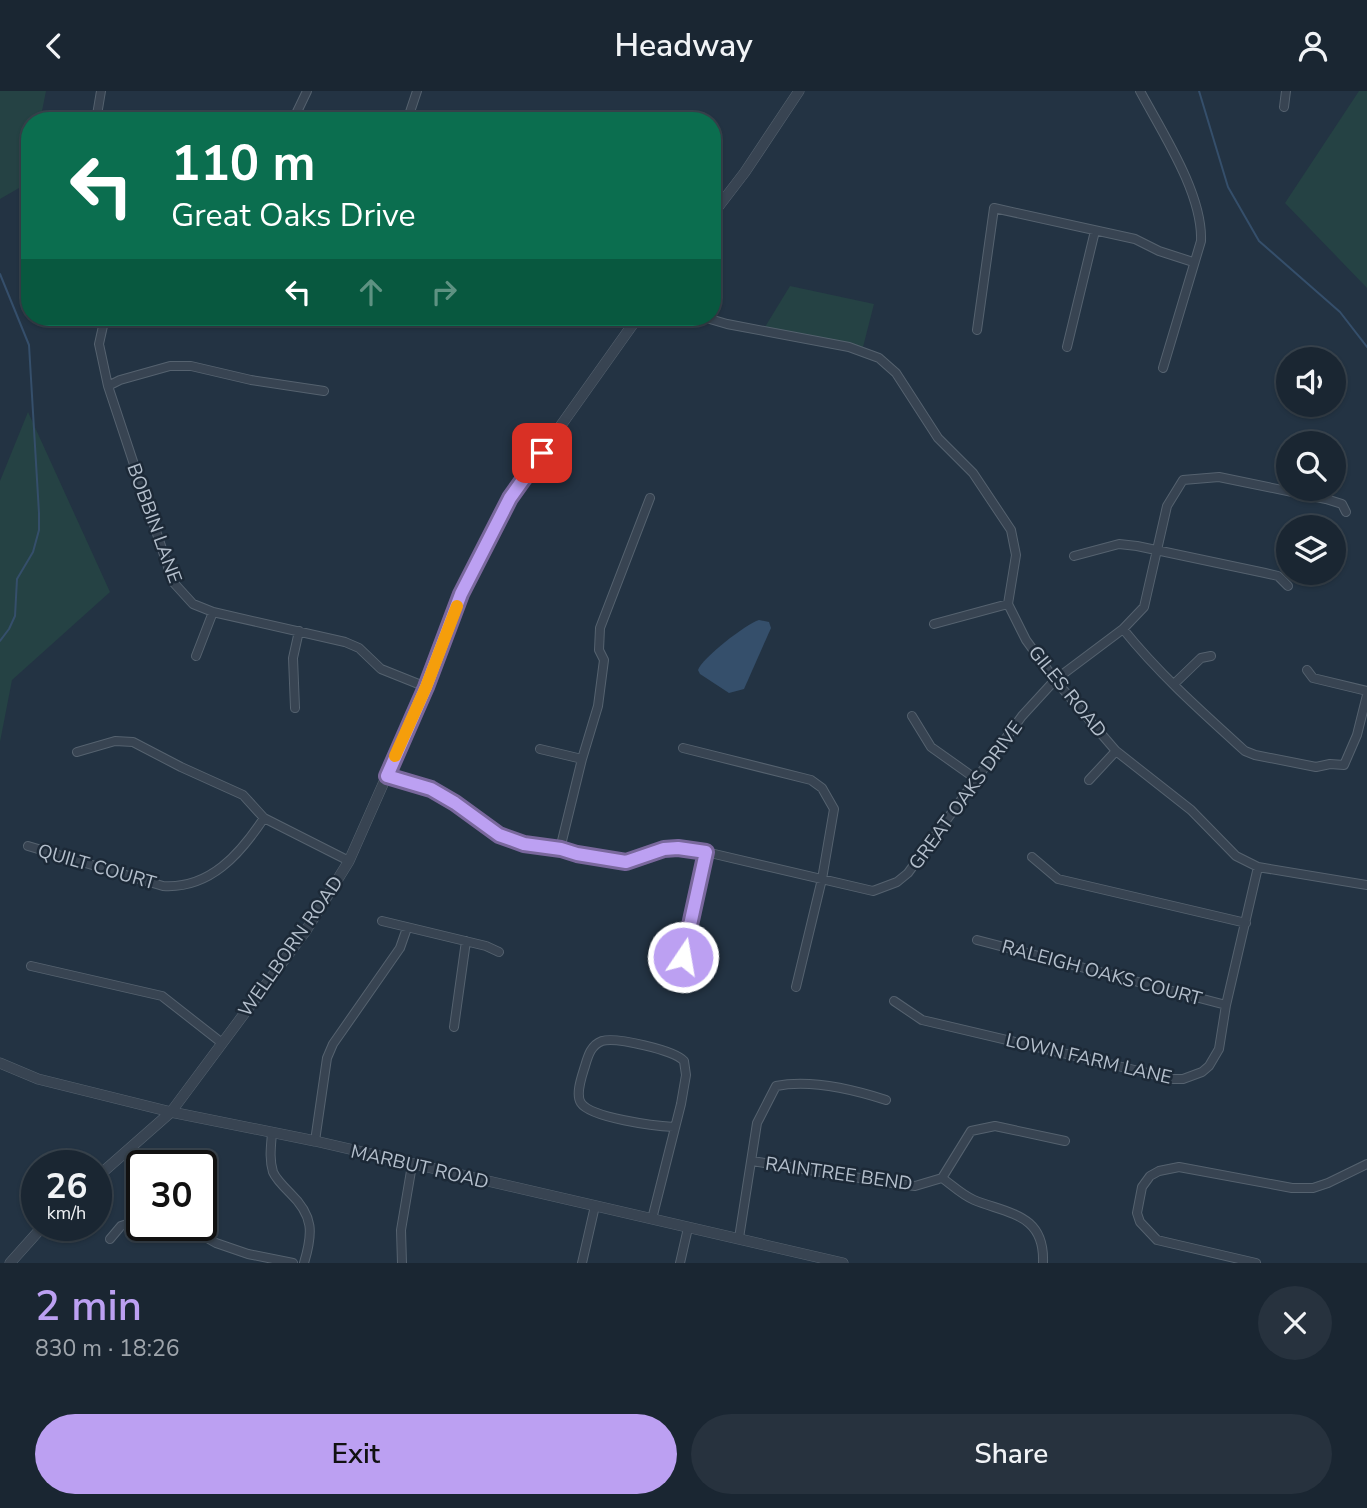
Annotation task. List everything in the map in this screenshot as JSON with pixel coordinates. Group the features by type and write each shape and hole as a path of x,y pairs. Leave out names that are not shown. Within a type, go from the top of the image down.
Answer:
{"street":[{"path":"98,112 101,91"},
{"path":"297,112 307,91"},
{"path":"410,112 417,91"},
{"path":"721,203 799,91"},
{"path":"1140,91 1175,156 1199,215 1201,241 1163,367"},
{"path":"1284,107 1286,91"},
{"path":"976,330 994,208 1135,239 1159,251 1193,262"},
{"path":"1067,347 1095,231"},
{"path":"721,322 865,351 880,358 896,373 938,438 973,473 1011,530 1016,555 1009,604 934,624"},
{"name":"BOBBIN LANE","path":"102,326 99,344 108,386 173,582 193,604 213,612 345,642 359,648 381,669 426,687"},
{"name":"WELLBORN ROAD","path":"112,1164 171,1112 305,932 349,861 426,687 461,594 510,498 632,326"},
{"path":"108,386 170,366 191,366 251,380 324,391"},
{"name":"GREAT OAKS DRIVE","path":"387,776 431,789 499,835 524,844 626,862 664,849 678,848 706,852 873,891 897,882 908,873 1022,716 1055,680 1124,629 1144,607 1167,506 1183,480 1208,477 1231,479 1326,499 1342,504 1346,512"},
{"path":"561,849 582,759 598,706 604,660 599,650 600,628 650,498"},
{"path":"1074,556 1119,544 1271,574 1278,576 1288,586"},
{"name":"GILES ROAD","path":"1009,604 1026,640 1055,680 1116,751 1191,810 1236,856 1258,867 1367,885"},
{"path":"196,656 213,612"},
{"path":"1124,629 1153,664 1245,751 1316,767 1344,765 1357,735 1367,693 1313,678 1307,670"},
{"path":"295,708 293,659 299,631"},
{"path":"1174,684 1201,658 1211,656"},
{"path":"912,716 931,747 976,779"},
{"path":"77,752 115,741 133,742 181,768 243,795 264,818 349,861"},
{"path":"683,748 811,780 822,788 834,809 796,987"},
{"path":"540,750 582,759"},
{"path":"1089,780 1116,751"},
{"name":"QUILT COURT","path":"28,846 163,886 180,887 197,882 234,857 247,844 264,818"},
{"path":"683,957 706,852"},
{"path":"1032,857 1058,879 1246,923"},
{"name":"LOWN FARM LANE","path":"894,1001 922,1020 1173,1079 1193,1077 1209,1066 1219,1049 1226,1005 1258,867"},
{"path":"382,921 486,946 499,952"},
{"path":"315,1141 327,1058 333,1044 400,948 407,928"},
{"name":"RALEIGH OAKS COURT","path":"977,940 1226,1005"},
{"path":"454,1027 466,941"},
{"path":"31,966 162,996 222,1043"},
{"path":"652,1219 682,1095 686,1067 684,1061 671,1053 622,1041 611,1040 594,1045 582,1077 579,1097 582,1104 596,1112 653,1126 674,1127"},
{"name":"MARBUT ROAD","path":"0,1063 38,1079 171,1112 315,1141 739,1238 813,1260 843,1263"},
{"path":"739,1238 757,1122 776,1086 791,1083 813,1084 886,1100"},
{"path":"151,1107 154,1129"},
{"name":"RAINTREE BEND","path":"752,1161 915,1186 942,1178 971,1131 995,1126 1065,1141"},
{"path":"272,1133 270,1157 274,1174 305,1207 310,1223 311,1240 304,1263"},
{"path":"1256,1263 1157,1240 1140,1222 1137,1213 1142,1187 1150,1176 1159,1171 1179,1167 1292,1188 1313,1188 1367,1164"},
{"path":"402,1263 401,1230 412,1165"},
{"path":"942,1178 967,1196 1019,1215 1038,1235 1044,1251 1043,1263"},
{"path":"582,1263 595,1206"},
{"path":"112,1237 126,1224"},
{"path":"680,1263 688,1228"},
{"path":"10,1263 30,1241"},
{"path":"212,1241 248,1254 293,1263"}],"green space":[{"path":"0,91 46,91 42,112 21,112 21,187 0,199"},
{"path":"1359,91 1367,91 1367,288 1285,203"},
{"path":"790,286 874,304 863,347 765,327"},
{"path":"28,412 110,592 12,680 0,742 0,481"}],"water":[{"path":"759,620 769,622 771,628 744,689 729,693 700,674 698,670 701,665 716,650"}],"waterway":[{"path":"1199,91 1228,187 1259,241 1340,312 1367,347"},
{"path":"0,274 21,325"},
{"path":"0,641 15,616 17,579 33,552 39,530 29,345 21,326"}],"slow traffic":[{"path":"395,756 426,687 457,606"}],"route":[{"path":"542,453 510,498 461,594 426,687 387,776 431,789 499,835 524,844 626,862 664,849 706,852 683,957"}]}
